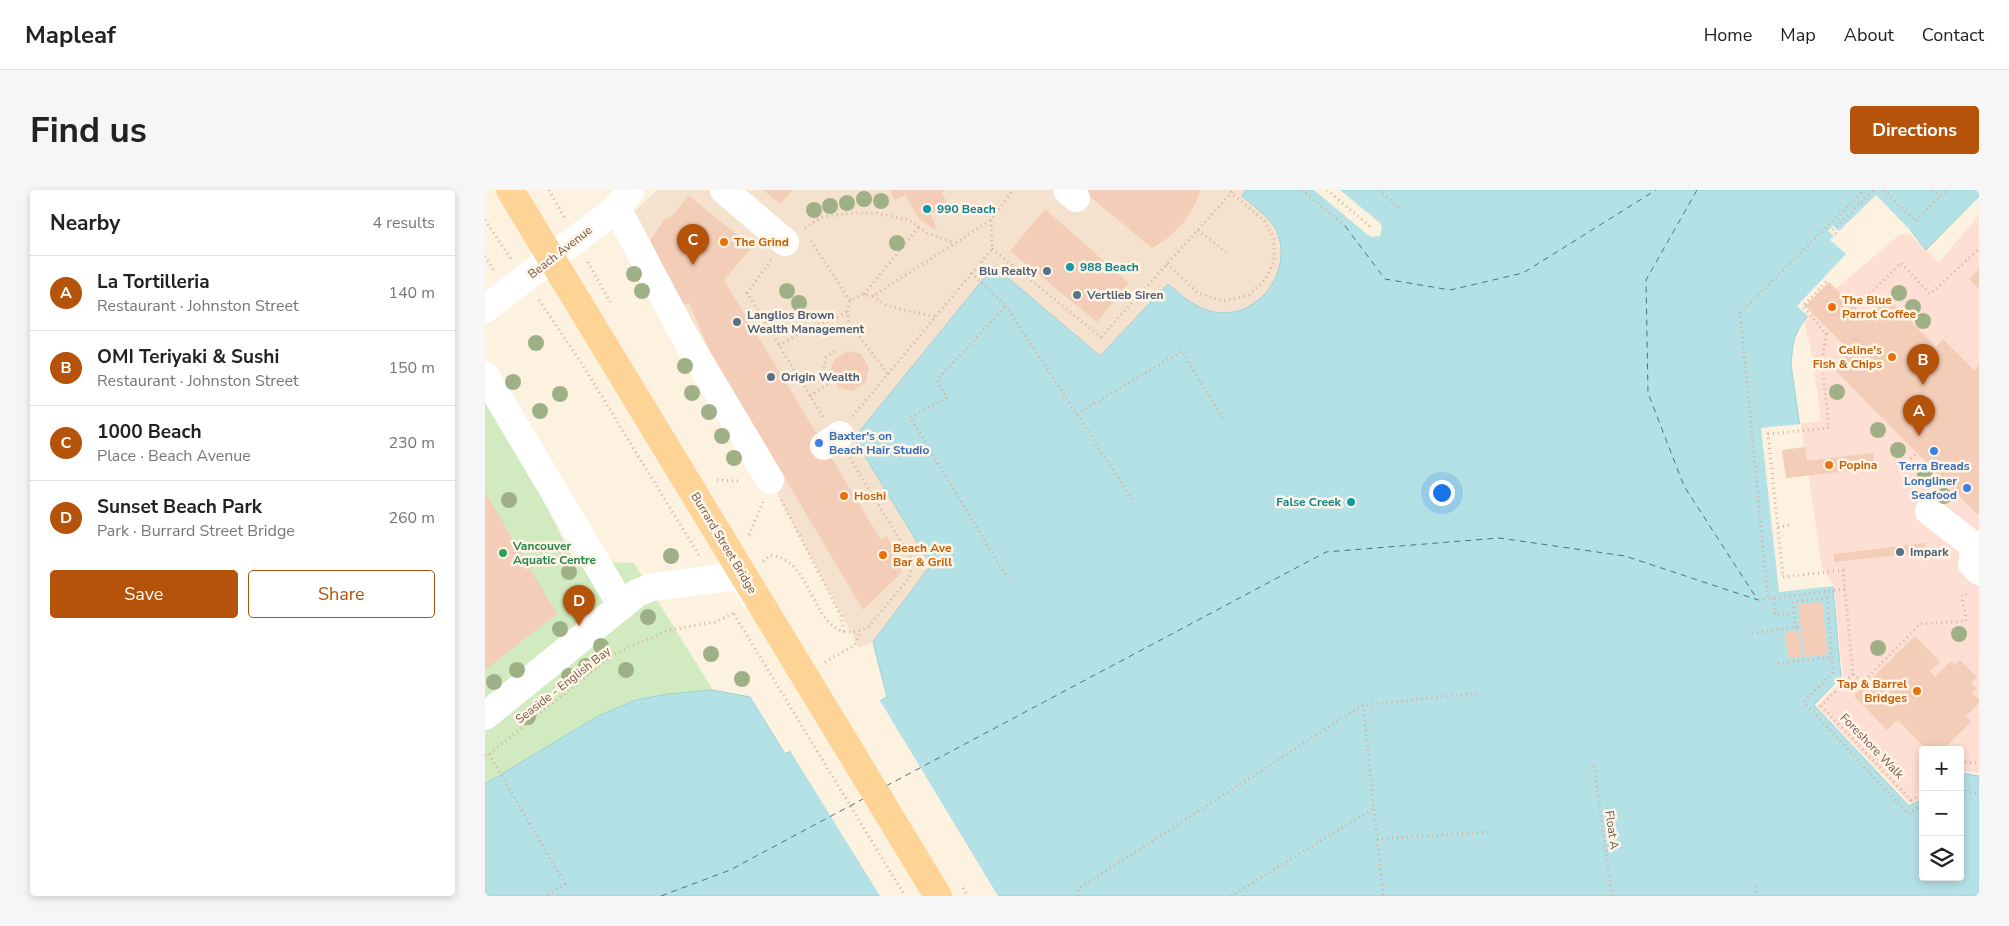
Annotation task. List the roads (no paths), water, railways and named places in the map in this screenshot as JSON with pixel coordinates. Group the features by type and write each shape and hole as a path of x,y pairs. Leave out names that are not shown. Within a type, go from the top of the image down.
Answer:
{"main road":[{"name":"Burrard Street Bridge","path":"510,190 938,896"}],"street":[{"path":"724,190 794,236"},
{"path":"624,199 685,337 770,480"},
{"name":"Beach Avenue","path":"485,309 624,199"},
{"path":"485,375 622,606"},
{"path":"1929,511 1977,558"},
{"path":"485,716 637,593 652,587 741,576 812,697"}],"water":[{"name":"False Creek","path":"1246,190 1979,190 1979,196 1926,250 1911,231 1898,233 1840,281 1802,323 1794,340 1791,364 1820,568 1833,588 1841,677 1814,705 1909,806 1919,801 1919,881 1964,881 1964,774 1979,776 1979,896 485,896 485,784 598,716 636,700 668,694 713,690 750,697 785,754 887,697 873,642 931,565 854,438 994,266 1100,356 1168,284 1195,305 1214,312 1230,312 1245,308 1259,300 1277,275 1281,260 1280,244 1272,223 1242,196"}],"place":[{"name":"990 Beach","path":"927,209"},
{"name":"The Grind","path":"724,242"},
{"name":"1000 Beach","path":"693,265"},
{"name":"988 Beach","path":"1070,267"},
{"name":"Blu Realty","path":"1047,271"},
{"name":"Vertlieb Siren","path":"1077,295"},
{"name":"The Blue Parrot Coffee","path":"1832,307"},
{"name":"Langlios Brown Wealth Management","path":"737,322"},
{"name":"Celine's Fish & Chips","path":"1892,357"},
{"name":"Origin Wealth","path":"771,377"},
{"name":"OMI Teriyaki & Sushi","path":"1923,385"},
{"name":"La Tortilleria","path":"1919,436"},
{"name":"Baxter's on Beach Hair Studio","path":"819,443"},
{"name":"Terra Breads","path":"1934,451"},
{"name":"Popina","path":"1829,465"},
{"name":"Longliner Seafood","path":"1967,488"},
{"name":"Hoshi","path":"844,496"},
{"name":"False Creek","path":"1351,502"},
{"name":"Impark","path":"1900,552"},
{"name":"Vancouver Aquatic Centre","path":"503,553"},
{"name":"Beach Ave Bar & Grill","path":"883,555"},
{"name":"Sunset Beach Park","path":"579,626"},
{"name":"Tap & Barrel Bridges","path":"1917,691"}]}
